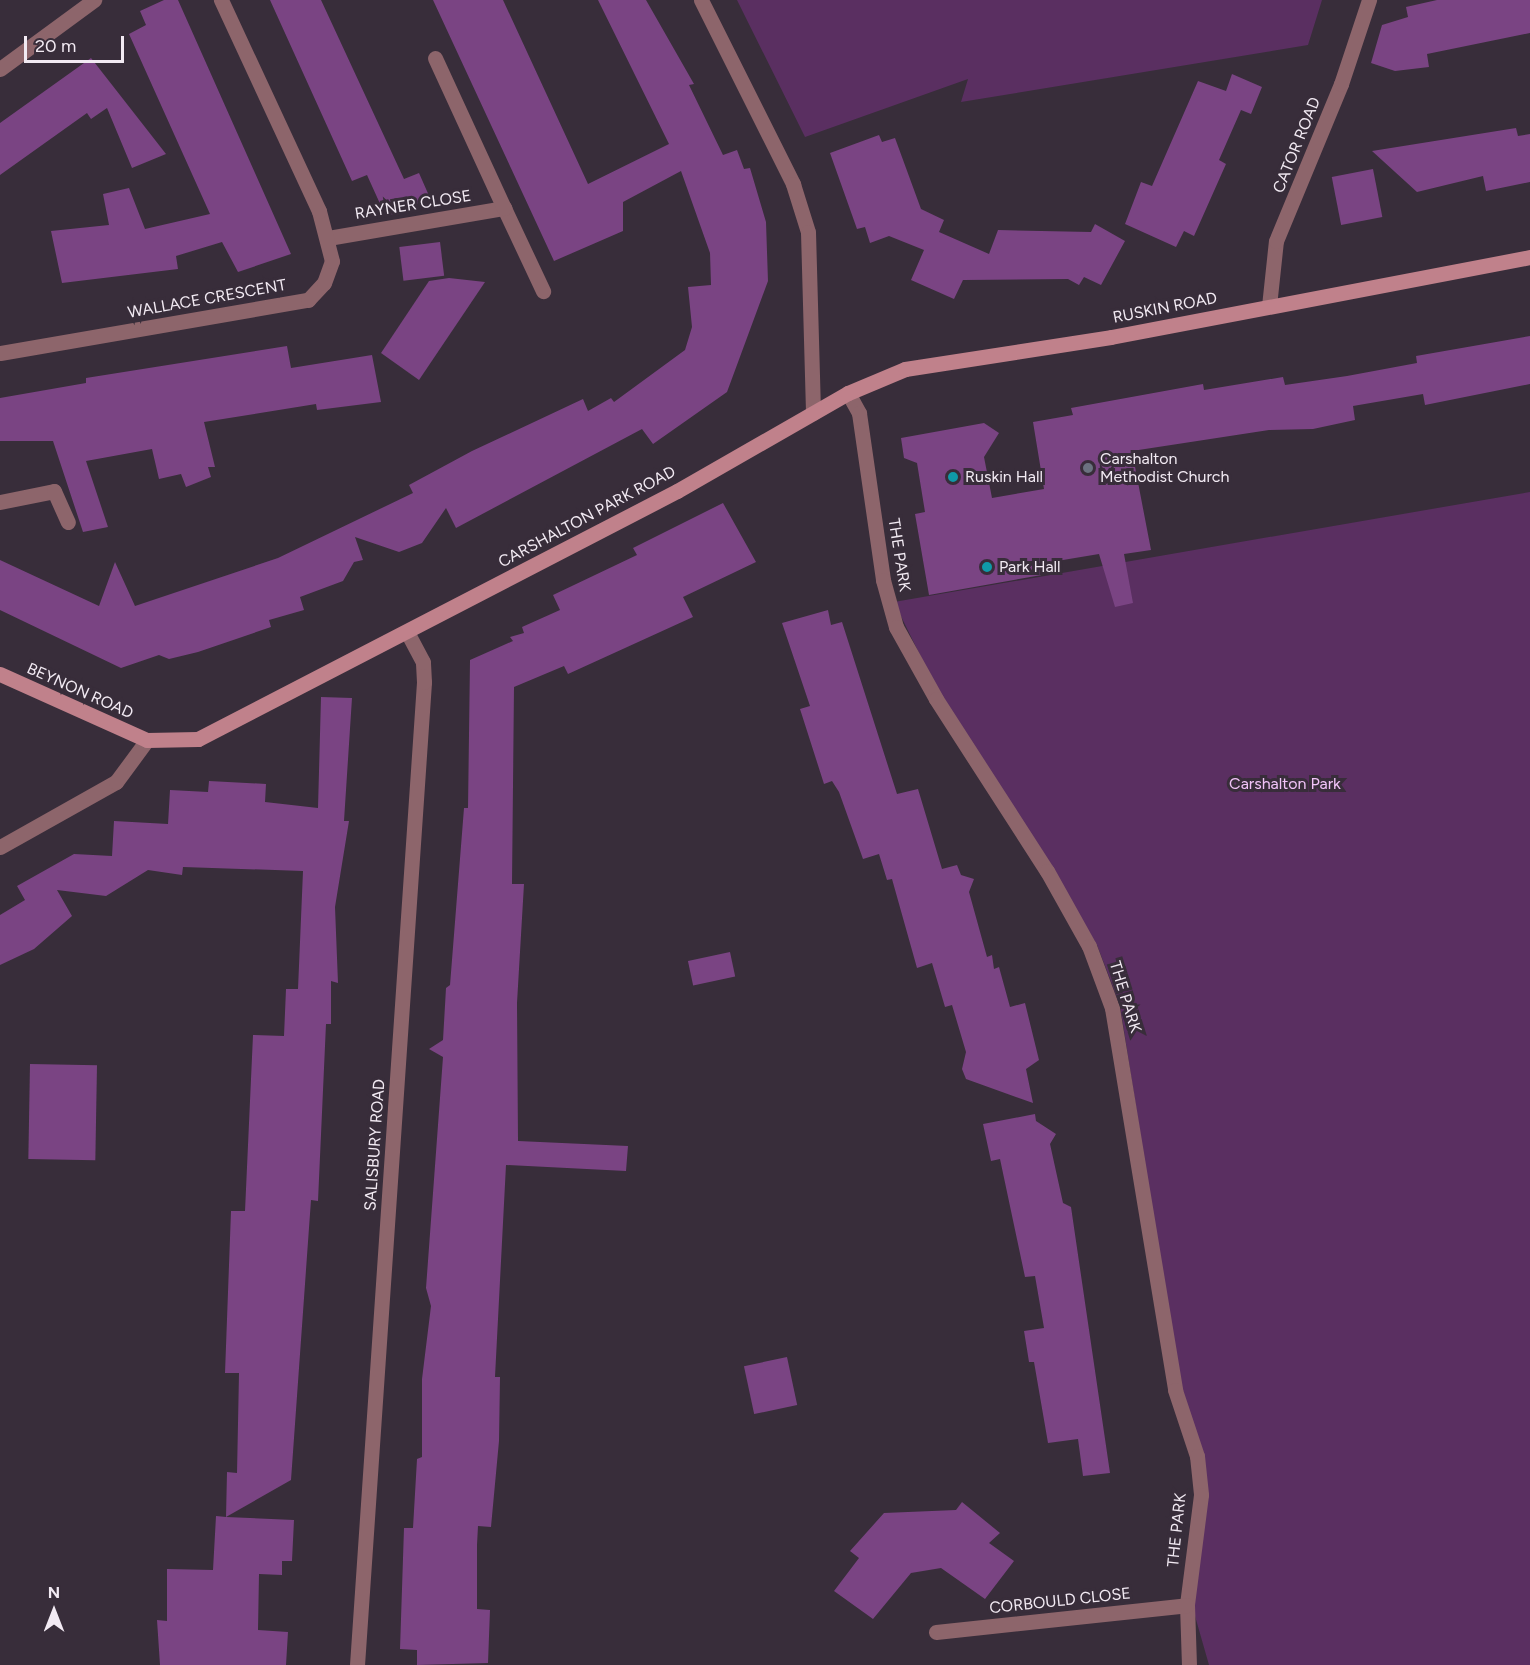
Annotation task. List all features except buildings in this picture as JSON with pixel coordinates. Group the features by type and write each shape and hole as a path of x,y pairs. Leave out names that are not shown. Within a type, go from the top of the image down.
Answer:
{"main road":[{"name":"RUSKIN ROAD","path":"813,413 848,393 905,369 1269,306 1530,256"},
{"name":"CARSHALTON PARK ROAD","path":"147,740 183,743 218,731 813,413"},
{"name":"BEYNON ROAD","path":"0,674 147,740"}],"street":[{"path":"0,69 94,0"},
{"name":"WALLACE CRESCENT","path":"0,353 308,300 324,283 332,261 328,237 221,0"},
{"path":"701,0 793,184 808,232 813,413"},
{"name":"CATOR ROAD","path":"1269,306 1276,241 1341,84 1369,0"},
{"name":"RAYNER CLOSE","path":"435,58 543,291"},
{"name":"RAYNER CLOSE","path":"328,237 504,208"},
{"name":"THE PARK","path":"848,393 859,413 883,580 896,627 936,699 1047,871 1089,946 1112,1008 1175,1390 1197,1456 1201,1495 1187,1605 1189,1665"},
{"path":"0,502 54,491 68,522"},
{"name":"SALISBURY ROAD","path":"357,1665 424,682 423,662 407,632"},
{"path":"0,847 116,782 147,740"},
{"name":"CORBOULD CLOSE","path":"936,1632 1187,1605"}],"green space":[{"path":"737,0 1322,0 1308,45 961,102 968,79 805,137"},
{"name":"Carshalton Park","path":"1530,492 1530,1665 1209,1665 1193,1609 1207,1501 1180,1388 1120,1005 1097,945 941,698 894,602"}],"place":[{"name":"Carshalton Methodist Church","path":"1088,468"},
{"name":"Ruskin Hall","path":"953,477"},
{"name":"Park Hall","path":"987,567"}]}
